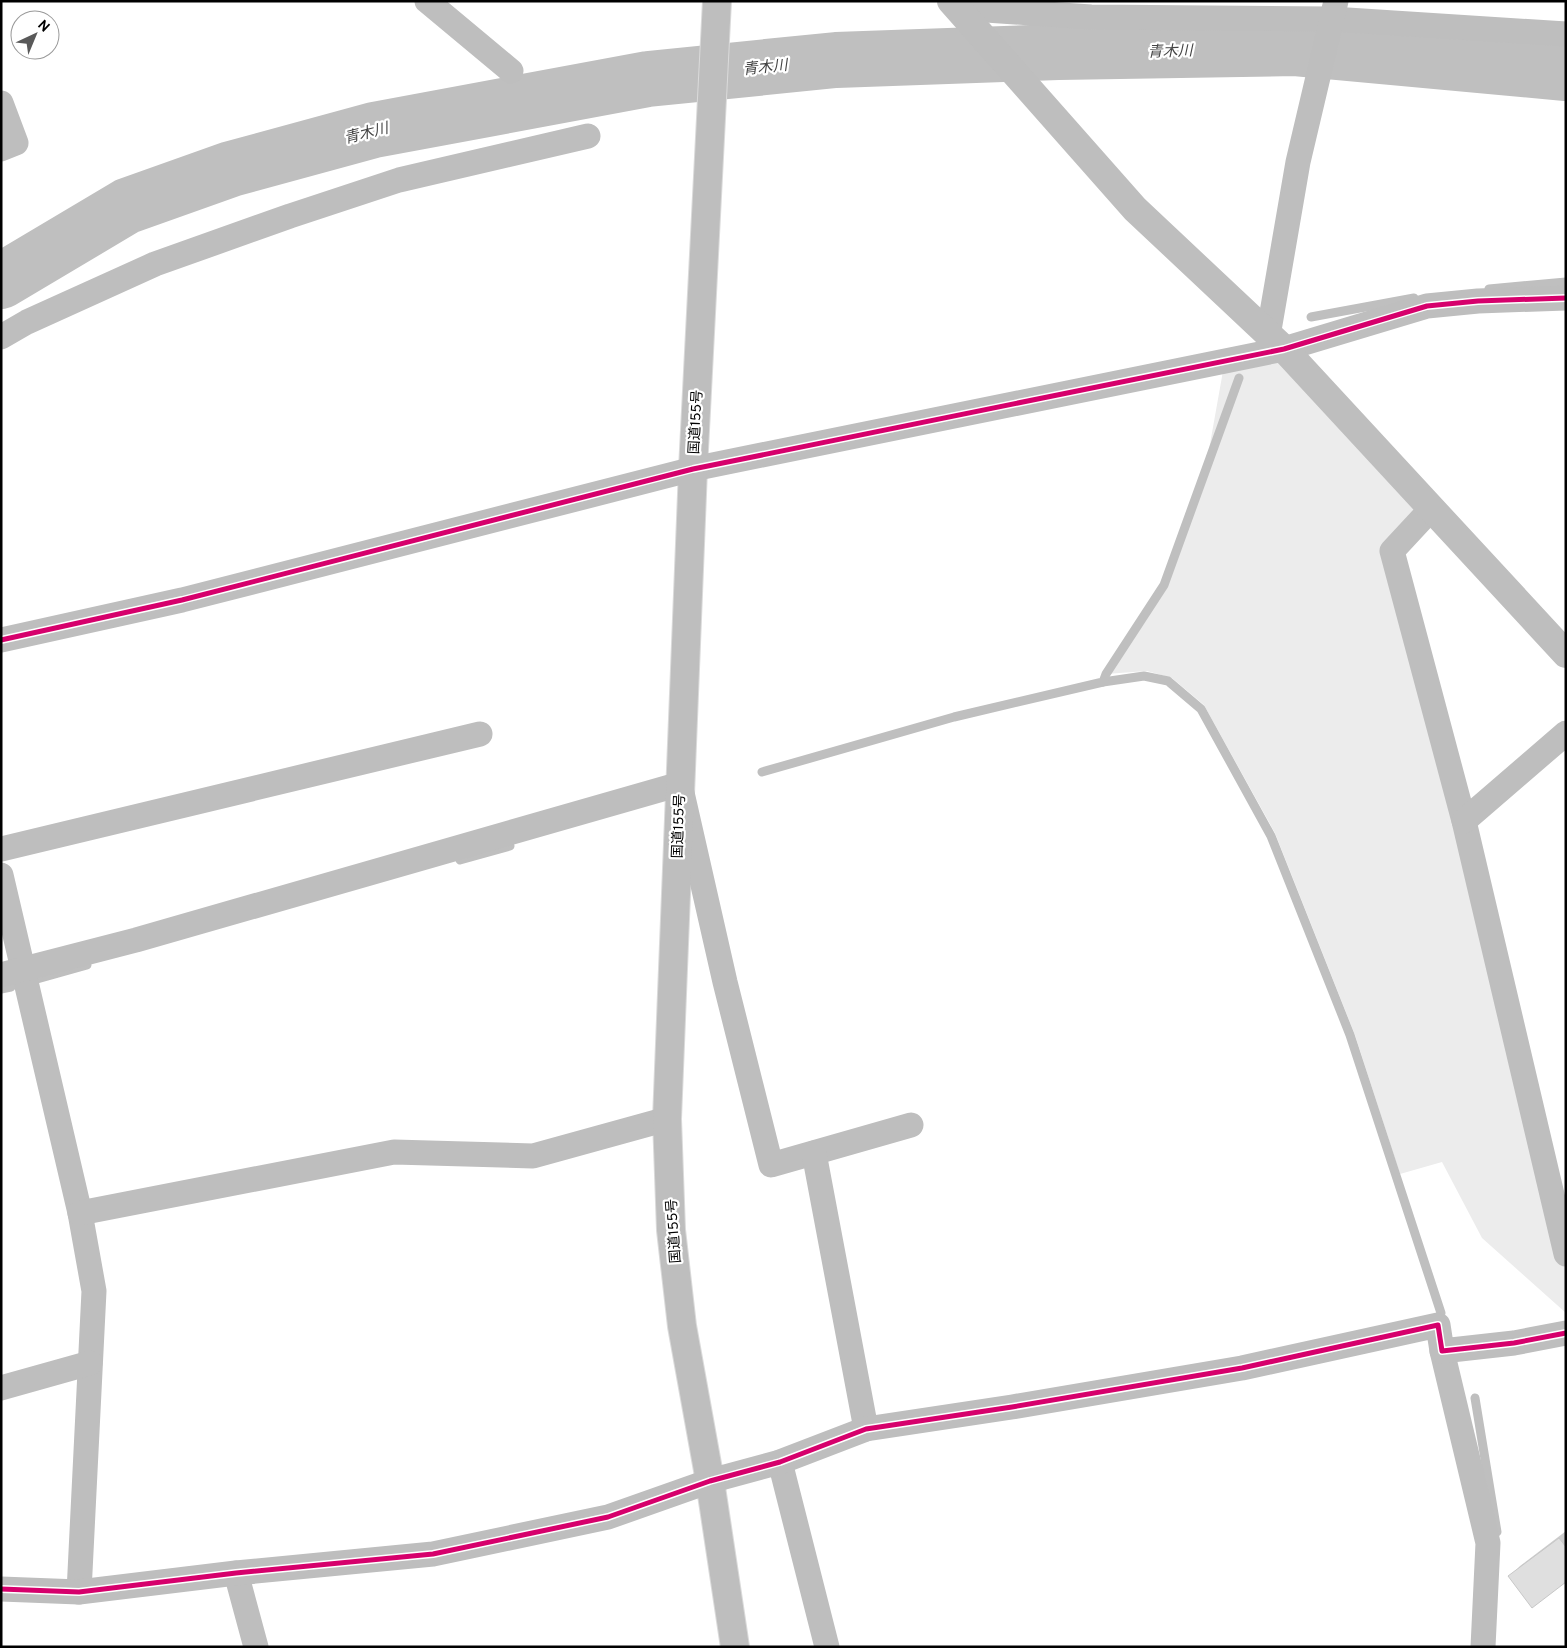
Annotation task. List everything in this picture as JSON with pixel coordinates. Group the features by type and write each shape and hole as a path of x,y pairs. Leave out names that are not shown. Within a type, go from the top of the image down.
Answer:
{"main road":[{"name":"国道155号","path":"717,1 693,469 667,1119 671,1230 682,1326 710,1480 735,1647"},
{"path":"959,10 1135,209 1276,342 1566,654"}],"street":[{"path":"426,1 511,71"},
{"path":"959,10 1092,17 1334,10 1566,34"},
{"path":"1276,342 1298,162 1334,10"},
{"path":"1,103 16,143 1,150"},
{"path":"1,338 27,322 155,264 299,213 399,180 588,136"},
{"path":"1,640 192,597 693,469 1276,342 1427,306 1478,301 1566,298"},
{"path":"1431,509 1392,551 1464,821 1566,1254"},
{"path":"1464,821 1566,732"},
{"path":"1,849 480,734"},
{"path":"12,972 136,940 680,784 725,982 771,1165 911,1125"},
{"path":"1,875 12,972 80,1212 94,1291 79,1592"},
{"path":"80,1212 394,1152 533,1156 667,1119"},
{"path":"814,1153 866,1428"},
{"path":"1,1589 79,1592 236,1573 433,1554 608,1517 710,1480 780,1462 866,1428 1021,1406 1242,1368 1438,1324 1442,1351 1488,1543 1483,1647"},
{"path":"1442,1351 1514,1343 1566,1333"},
{"path":"1,1388 90,1362"},
{"path":"780,1462 827,1647"},
{"path":"236,1573 256,1647"}],"shaded area":[{"path":"1268,336 1431,509 1392,552 1566,1257 1566,1313 1482,1238 1442,1162 1400,1174 1355,1035 1275,833 1204,705 1172,678 1147,671 1106,674 1164,585 1205,472 1223,371"}],"building":[{"path":"1559,1538 1566,1547 1566,1582 1532,1608 1508,1576"}],"waterway":[{"name":"青木川","path":"1,281 127,206 231,169 374,130 648,79 836,60 1058,52 1295,48 1566,73"},
{"path":"1489,289 1566,282"},
{"path":"1311,317 1414,298"},
{"path":"762,772 954,717 1103,682 1106,674 1164,585 1239,378"},
{"path":"1103,682 1144,676 1168,681 1201,709 1271,836 1350,1035 1441,1313"},
{"path":"460,860 510,846"},
{"path":"30,981 87,965"},
{"path":"1,989 11,987"},
{"path":"1475,1398 1497,1532"}],"cycle path":[{"path":"1,640 182,600 693,469 1284,349 1427,306 1478,301 1566,298"},
{"path":"1,1589 79,1592 236,1573 433,1554 608,1517 710,1481 780,1462 866,1429 1012,1407 1242,1368 1438,1325 1442,1351 1514,1343 1566,1333"}]}
